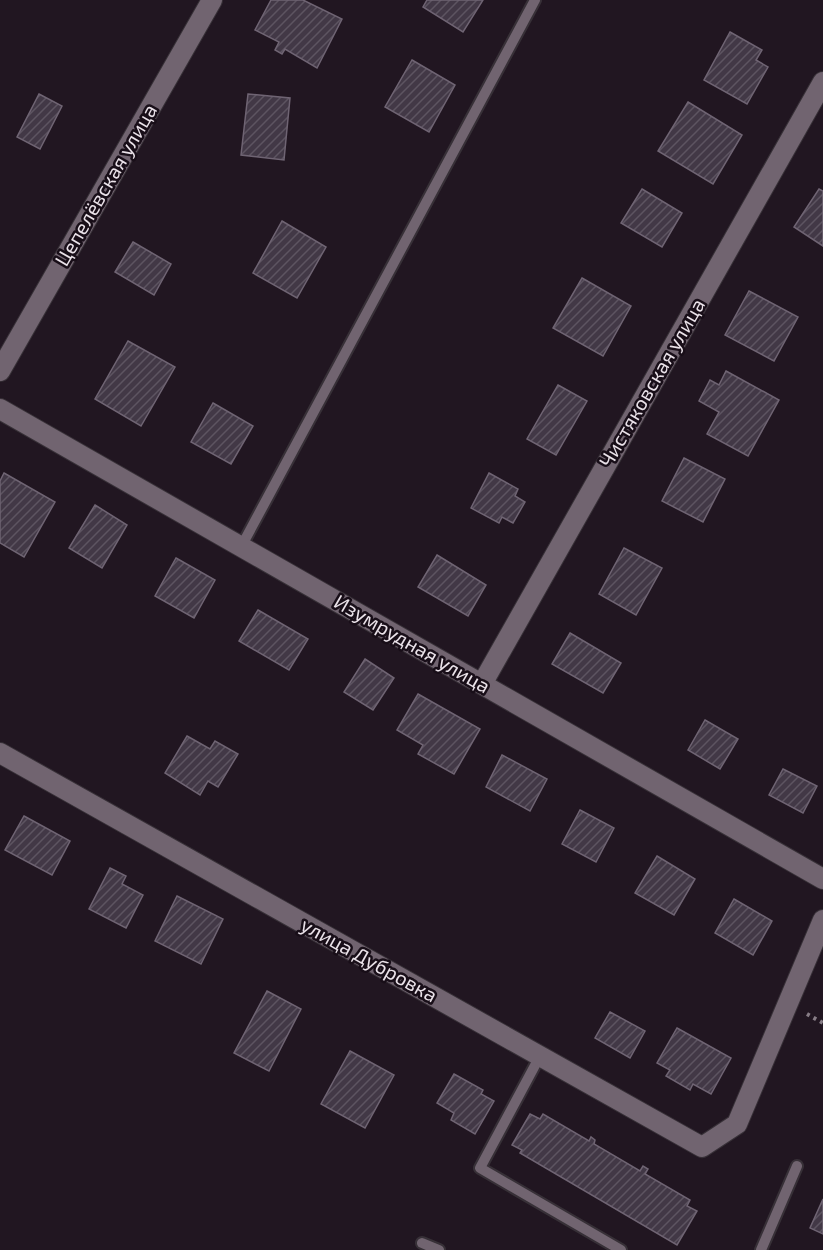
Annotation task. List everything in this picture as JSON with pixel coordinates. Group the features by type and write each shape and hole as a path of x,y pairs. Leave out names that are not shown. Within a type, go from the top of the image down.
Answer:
{"street":[{"name":"Цепелёвская улица","path":"0,371 212,0"},
{"name":"Чистяковская улица","path":"482,684 823,82"},
{"name":"Изумрудная улица","path":"0,409 823,879"},
{"name":"улица Дубровка","path":"0,753 702,1147 738,1124 823,920"}],"lane":[{"path":"241,547 535,0"},
{"path":"540,1056 480,1168 621,1250"},
{"path":"761,1250 797,1166"},
{"path":"422,1243 439,1250"}],"building":[{"path":"271,0 303,0 342,19 317,68 285,49 282,54 275,50 279,42 255,30"},
{"path":"427,0 483,0 463,32 423,7"},
{"path":"730,32 762,50 756,60 768,67 747,104 704,80"},
{"path":"412,60 455,85 429,132 385,107"},
{"path":"39,94 62,106 40,149 17,137"},
{"path":"248,94 290,98 284,160 241,155"},
{"path":"688,102 742,135 713,184 658,151"},
{"path":"642,189 682,213 662,247 621,223"},
{"path":"819,189 823,191 823,246 794,227"},
{"path":"282,221 326,247 297,298 253,273"},
{"path":"133,242 171,264 154,295 115,272"},
{"path":"582,278 631,306 603,356 553,328"},
{"path":"749,291 798,317 774,361 725,335"},
{"path":"128,341 175,367 141,426 95,399"},
{"path":"726,371 779,400 748,456 707,434 719,412 699,401 710,380 719,385"},
{"path":"558,385 587,401 556,455 527,439"},
{"path":"213,403 253,426 231,464 191,442"},
{"path":"684,458 725,479 703,522 662,501"},
{"path":"4,473 55,502 24,557 0,543 0,481"},
{"path":"489,473 518,489 515,496 525,502 513,523 502,517 499,523 471,508"},
{"path":"95,505 127,525 102,568 69,548"},
{"path":"624,548 662,568 636,615 599,594"},
{"path":"437,555 486,585 468,616 418,587"},
{"path":"176,558 215,580 194,618 155,596"},
{"path":"258,610 308,639 289,670 239,641"},
{"path":"570,633 621,663 603,693 552,664"},
{"path":"365,659 394,678 373,710 344,692"},
{"path":"418,694 480,729 454,774 418,754 423,745 397,730"},
{"path":"705,720 738,739 720,769 688,750"},
{"path":"187,736 210,749 215,741 238,754 218,787 208,781 200,795 165,773"},
{"path":"502,755 547,779 530,811 486,787"},
{"path":"783,769 817,786 803,813 769,795"},
{"path":"580,810 614,828 596,862 562,844"},
{"path":"24,816 70,841 52,875 5,850"},
{"path":"657,856 695,879 674,915 635,893"},
{"path":"110,868 126,876 122,884 143,895 126,928 89,909"},
{"path":"177,896 223,919 201,964 155,941"},
{"path":"734,899 772,921 753,955 715,933"},
{"path":"267,991 301,1009 269,1071 234,1053"},
{"path":"610,1012 645,1031 630,1058 595,1038"},
{"path":"677,1028 731,1058 711,1094 693,1084 690,1090 666,1076 670,1070 657,1063"},
{"path":"350,1051 394,1075 365,1128 321,1104"},
{"path":"454,1074 483,1090 481,1094 494,1101 475,1134 451,1120 454,1113 437,1103"},
{"path":"530,1114 540,1119 543,1114 589,1141 591,1137 595,1140 594,1144 640,1171 643,1166 648,1169 645,1174 690,1200 687,1206 697,1211 677,1245 520,1153 522,1150 512,1145"},
{"path":"823,1199 823,1234 810,1228"}]}
